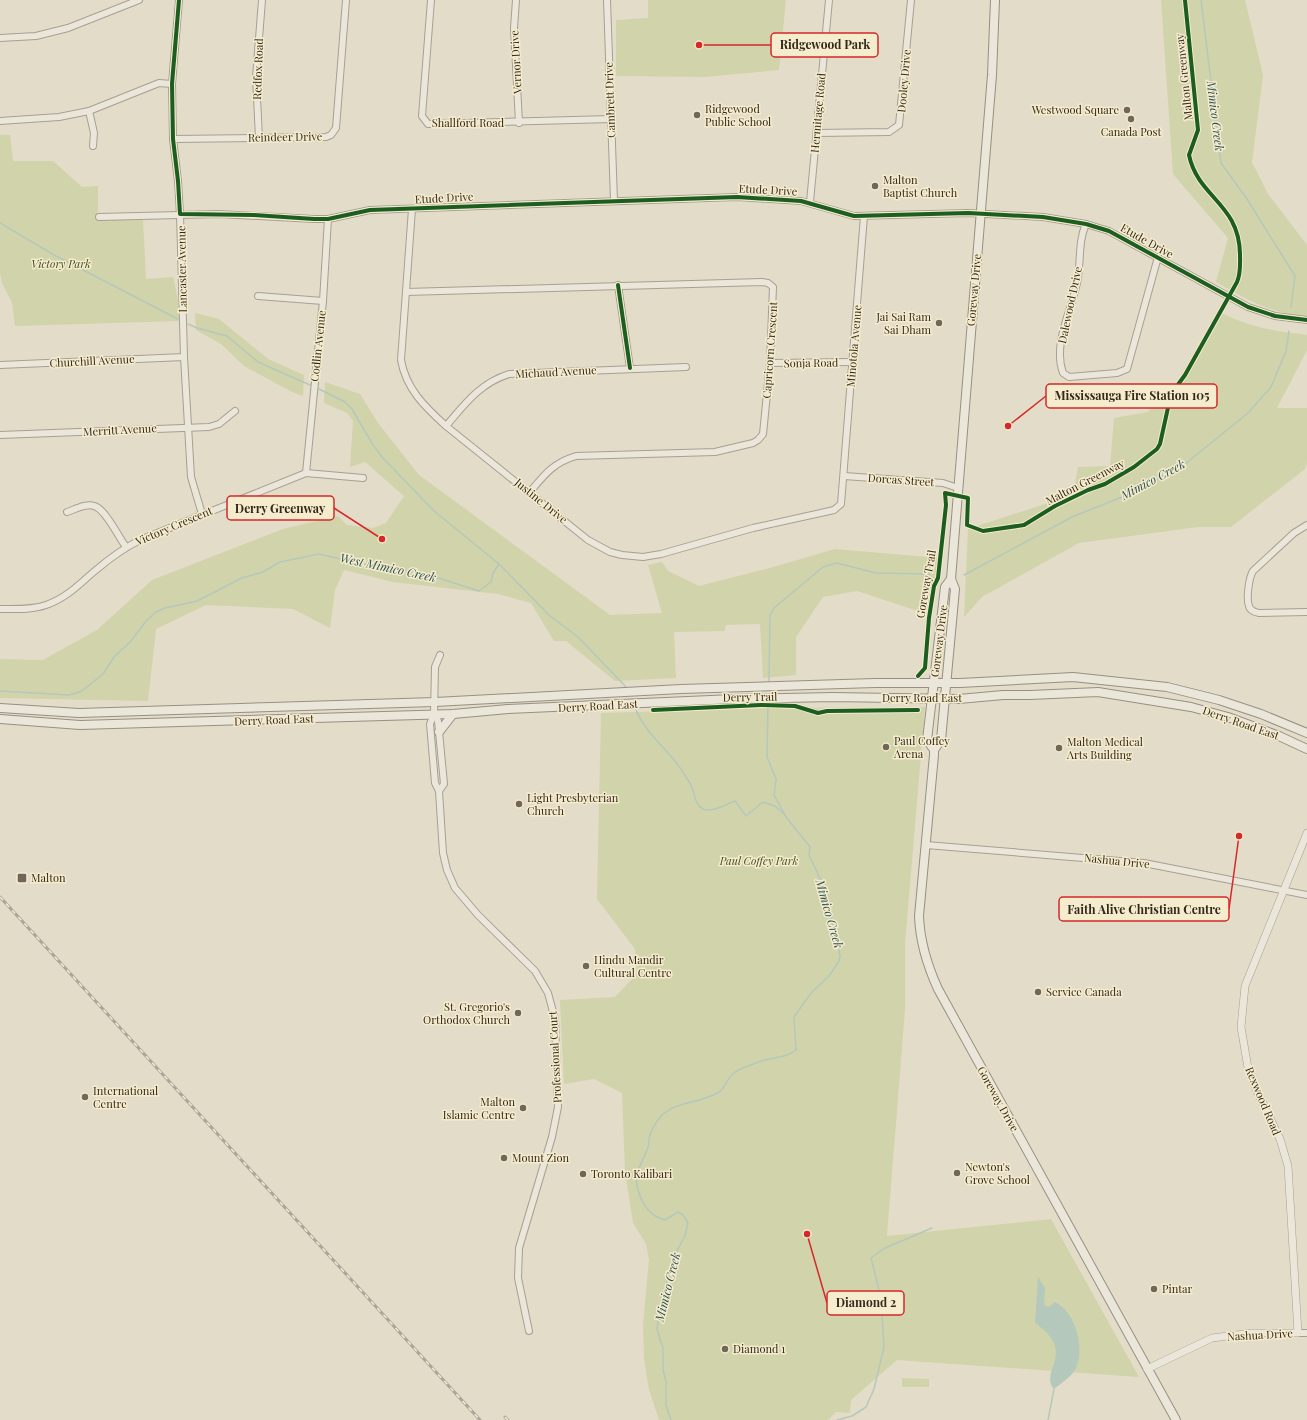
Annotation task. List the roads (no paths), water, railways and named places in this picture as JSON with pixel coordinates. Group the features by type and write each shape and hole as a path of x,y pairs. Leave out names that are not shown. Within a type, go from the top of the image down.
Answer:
{"main road":[{"name":"Goreway Drive","path":"995,0 992,75 952,561 951,579 955,589 941,740 934,750 919,916 920,934 925,958 931,974 978,1063 1176,1420"},
{"name":"Goreway Drive","path":"934,750 927,740 931,698 945,587 951,579"},
{"name":"Derry Road East","path":"0,708 79,713 435,702 616,692 1073,677 1166,687 1219,700 1261,714 1307,733"},
{"path":"832,697 833,684"},
{"path":"732,688 733,699"},
{"path":"654,691 648,698 654,703"},
{"name":"Derry Road East","path":"0,719 80,726 453,714 733,699 832,697 945,698 1098,692 1191,707 1228,717 1280,736 1307,748"},
{"path":"439,732 453,714"}],"street":[{"path":"0,38 36,36 68,28 139,0"},
{"name":"Lancaster Avenue","path":"179,0 172,84 173,139 180,214 184,357 191,477 202,514"},
{"name":"Redfox Road","path":"259,138 256,77 262,0"},
{"name":"Reindeer Drive","path":"173,139 326,137 334,131 346,0"},
{"name":"Shallford Road","path":"431,0 422,116 428,124 432,126 611,119"},
{"name":"Vernor Drive","path":"516,0 514,28 519,123"},
{"name":"Cambrett Drive","path":"607,0 614,201"},
{"name":"Hermitage Road","path":"810,202 829,0"},
{"name":"Dooley Drive","path":"817,133 889,132 899,125 911,0"},
{"path":"0,121 52,118 89,111 159,83 172,84"},
{"path":"89,111 94,133 93,146"},
{"name":"Etude Drive","path":"99,217 226,214 328,219 370,210 737,197 810,202 844,214 864,216 981,213 1066,220 1086,224 1119,236 1248,307 1275,316 1307,320"},
{"name":"Justine Drive","path":"412,209 401,360 403,370 416,397 446,426 600,548 622,556 643,557 661,554 753,528 834,510 838,508 842,500 844,476"},
{"name":"Minotola Avenue","path":"844,476 864,216"},
{"name":"Codlin Avenue","path":"306,473 323,301 328,219"},
{"name":"Dalewood Drive","path":"1086,224 1082,232 1076,287 1061,338 1061,368 1063,374 1069,376 1117,373 1127,368 1158,257"},
{"name":"Capricorn Crescent","path":"406,292 618,285 768,283 774,291 770,363 763,434 758,440 715,452 576,456 560,461 553,466 530,492"},
{"path":"618,285 630,368"},
{"path":"258,296 323,301"},
{"name":"Churchill Avenue","path":"0,365 184,357"},
{"name":"Sonja Road","path":"770,363 852,362"},
{"name":"Michaud Avenue","path":"446,426 481,388 493,380 509,374 630,368 686,367"},
{"name":"Merritt Avenue","path":"0,435 209,427 219,424 235,411"},
{"name":"Victory Crescent","path":"0,609 35,608 57,600 68,595 104,563 126,547 202,514 306,473 362,478"},
{"name":"Dorcas Street","path":"844,476 943,483 958,488"},
{"path":"67,512 87,506 94,506 103,513 126,547"},
{"path":"1307,525 1294,533 1253,570 1250,576 1249,602 1249,607 1252,611 1259,613 1307,612"},
{"name":"Professional Court","path":"440,655 435,667 434,714 430,724 435,783 439,791 443,854 447,870 456,888 478,915 535,971 548,993 555,1018 558,1107 552,1137 519,1248 517,1264 529,1331"},
{"name":"Professional Court","path":"434,714 438,721 444,784 439,791"},
{"name":"Rexwood Road","path":"1298,1333 1288,1166 1280,1139 1257,1091 1248,1068 1241,1026 1245,986 1307,832"},
{"name":"Nashua Drive","path":"926,845 1144,863 1307,894"},
{"name":"Nashua Drive","path":"1147,1369 1212,1338 1252,1333 1307,1333"}],"waterway":[{"name":"Mimico Creek","path":"1201,0 1221,163 1247,199 1295,276 1291,307"},
{"path":"0,223 54,255 178,319"},
{"path":"188,324 227,336 258,362 310,385"},
{"name":"Mimico Creek","path":"964,575 1072,517 1132,493 1185,464 1248,413 1271,387 1286,351 1289,331"},
{"path":"319,389 345,402 352,409 373,445 382,457 434,511 499,564 550,616 578,637 628,689"},
{"name":"West Mimico Creek","path":"0,691 69,695 82,691 103,674 114,657 131,641 146,621 156,612 165,608 197,601 242,578 263,572 280,562 319,554 376,567 423,573 479,591 491,582 493,573 499,564"},
{"name":"Mimico Creek","path":"769,684 770,615 774,608 823,567 837,563 876,573 930,574"},
{"name":"Mimico Creek","path":"671,1420 666,1405 666,1381 663,1370 663,1348 657,1329 662,1299 674,1256 685,1236 688,1223 683,1215 678,1212 665,1220 655,1216 644,1205 638,1190 637,1174 648,1148 650,1134 657,1121 664,1113 672,1108 709,1097 719,1092 736,1071 761,1061 787,1055 796,1050 794,1017 811,993 829,976 839,961 840,955 824,887 809,855 810,847 786,817 774,795 776,779 767,757 768,702"},
{"name":"West Mimico Creek","path":"635,707 644,725 683,772 691,785 695,798 700,807 711,810 735,801 746,816 763,802 775,806 785,815"},
{"path":"837,1420 852,1416 866,1407 874,1389 884,1347 881,1298 871,1258 883,1249 932,1228"},
{"path":"1048,1420 1054,1389"}],"railway":[{"path":"0,897 480,1420"},
{"path":"505,1417 508,1420"}],"place":[{"name":"Ridgewood Park","path":"699,45"},
{"name":"Westwood Square","path":"1127,110"},
{"name":"Ridgewood Public School","path":"697,115"},
{"name":"Canada Post","path":"1131,119"},
{"name":"Malton Baptist Church","path":"875,186"},
{"name":"Jai Sai Ram Sai Dham","path":"939,323"},
{"name":"Mississauga Fire Station 105","path":"1008,426"},
{"name":"Derry Greenway","path":"382,539"},
{"name":"Paul Coffey Arena","path":"886,747"},
{"name":"Malton Medical Arts Building","path":"1059,748"},
{"name":"Light Presbyterian Church","path":"519,804"},
{"name":"Faith Alive Christian Centre","path":"1239,836"},
{"name":"Malton","path":"22,878"},
{"name":"Hindu Mandir Cultural Centre","path":"586,966"},
{"name":"Service Canada","path":"1038,992"},
{"name":"St. Gregorio's Orthodox Church","path":"518,1013"},
{"name":"International Centre","path":"85,1097"},
{"name":"Malton Islamic Centre","path":"523,1108"},
{"name":"Mount Zion","path":"504,1158"},
{"name":"Newton's Grove School","path":"957,1173"},
{"name":"Toronto Kalibari","path":"583,1174"},
{"name":"Diamond 2","path":"807,1234"},
{"name":"Pintar","path":"1154,1289"},
{"name":"Diamond 1","path":"725,1349"}],"park label":[{"name":"Victory Park","path":"61,264"},
{"name":"Paul Coffey Park","path":"759,861"}]}
